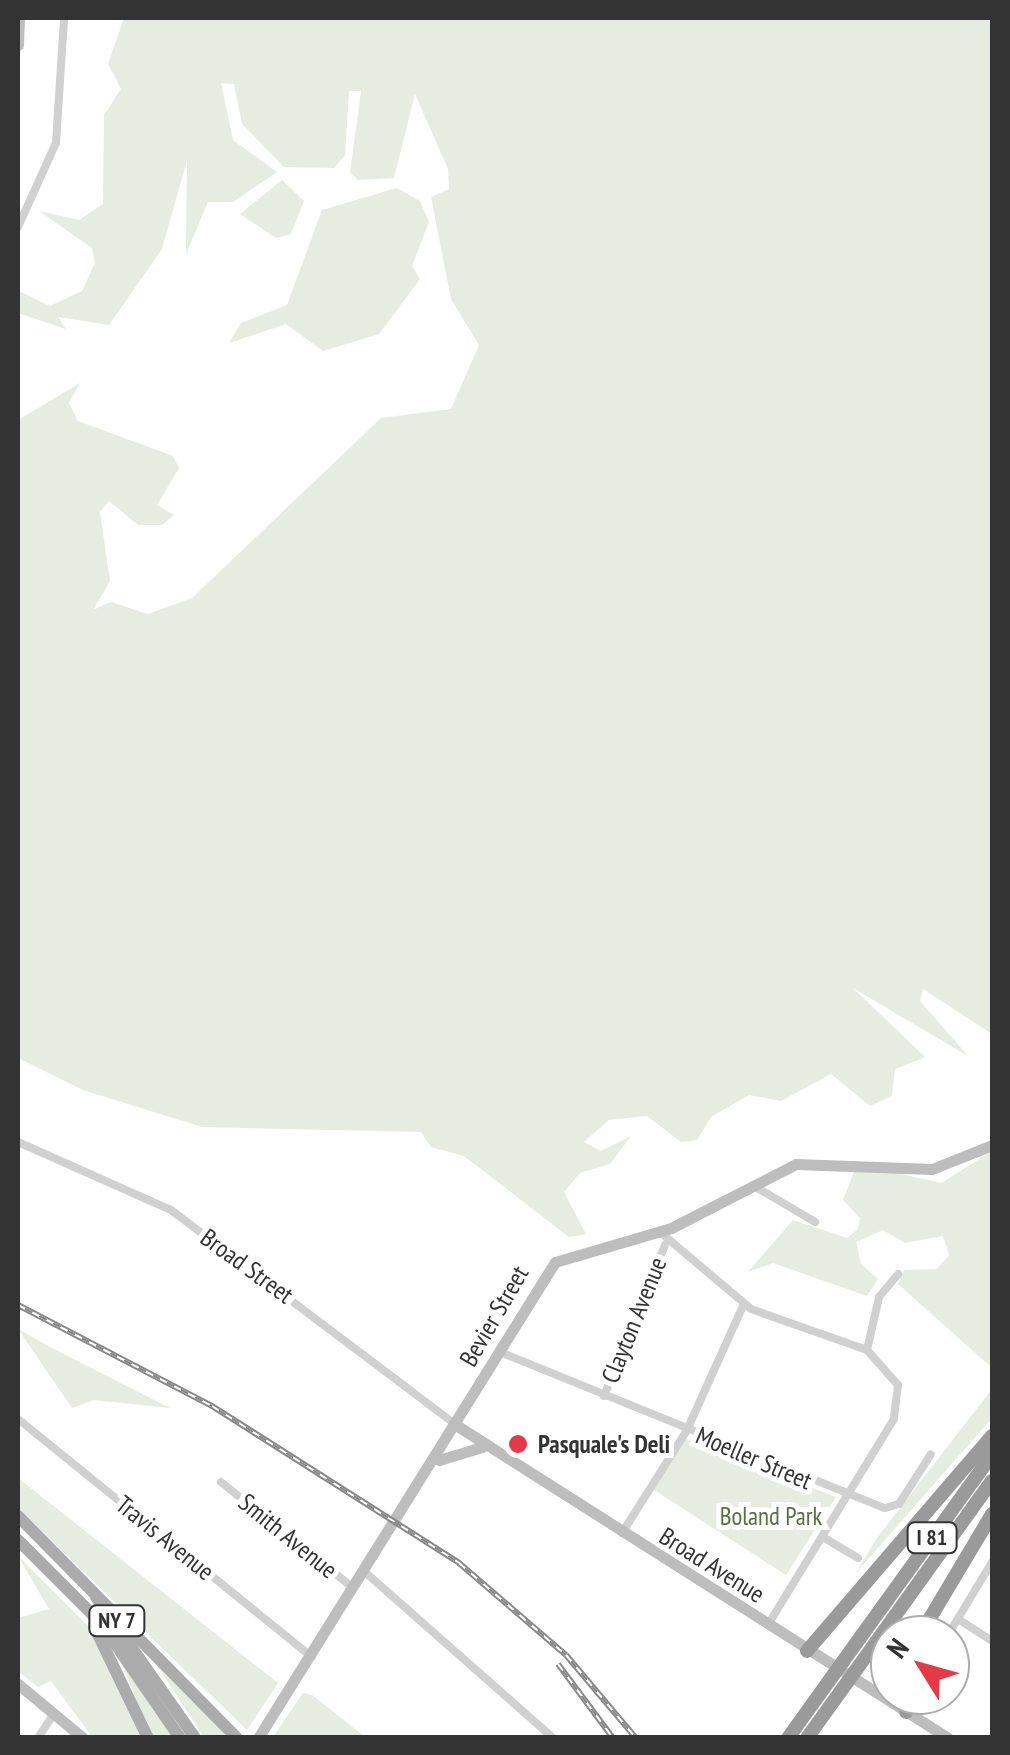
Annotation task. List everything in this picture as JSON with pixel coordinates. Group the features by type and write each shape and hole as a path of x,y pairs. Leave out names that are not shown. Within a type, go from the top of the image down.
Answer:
{"highway":[{"path":"807,1651 992,1436"},
{"name":"I 81","path":"807,1738 992,1456"},
{"name":"I 81","path":"788,1738 992,1481"},
{"path":"932,1615 992,1514"}],"main road":[{"path":"18,45 19,18"},
{"name":"Bevier Street","path":"258,1738 356,1590 562,1256 660,1232 809,1160 923,1170 992,1145"},
{"name":"Broad Avenue","path":"456,1425 621,1535 870,1690"},
{"path":"430,1471 456,1449 485,1447"},
{"path":"18,1519 237,1738"},
{"name":"NY 7","path":"18,1519 112,1615 196,1738"},
{"name":"NY 7","path":"18,1540 50,1568 125,1653 180,1738"},
{"path":"50,1568 100,1635 148,1738"},
{"path":"18,1684 84,1738"},
{"name":"Broad Avenue","path":"911,1715 948,1738"}],"street":[{"path":"18,228 56,143 64,18"},
{"name":"Broad Street","path":"18,1142 170,1210 456,1425"},
{"path":"753,1184 815,1222"},
{"path":"660,1232 665,1245 744,1304 792,1331 867,1350 895,1378 899,1403 848,1496 767,1626"},
{"name":"Clayton Avenue","path":"604,1396 665,1245"},
{"path":"867,1350 878,1297 898,1274"},
{"path":"621,1535 687,1430 744,1304"},
{"name":"Moeller Street","path":"500,1352 848,1496 896,1507 930,1454"},
{"name":"Travis Avenue","path":"18,1419 312,1657"},
{"name":"Smith Avenue","path":"221,1482 356,1590"},
{"path":"823,1537 858,1558"},
{"path":"960,1615 992,1562"},
{"path":"366,1573 553,1738"},
{"path":"970,1627 992,1641"},
{"path":"38,1738 54,1713"}],"green space":[{"path":"124,18 992,18 992,1034 923,989 920,1001 968,1056 853,988 925,1057 895,1069 892,1096 870,1106 831,1074 781,1101 749,1095 711,1117 697,1140 681,1142 647,1116 609,1120 584,1142 601,1151 631,1136 610,1164 580,1173 564,1192 586,1234 569,1237 464,1156 431,1147 421,1132 202,1127 83,1090 18,1058 18,420 80,383 69,403 78,421 173,456 179,468 157,505 174,515 162,525 138,525 109,501 100,512 110,581 93,610 111,602 148,614 192,598 381,418 451,409 479,345 451,299 431,197 449,189 448,169 415,94 394,178 358,180 350,172 361,91 349,91 345,155 334,168 284,167 242,124 234,84 221,83 233,140 277,172 233,202 208,202 186,254 187,160 162,249 109,325 58,317 66,329 18,313 19,291 50,306 82,291 95,263 92,248 39,211 79,220 103,204 104,115 121,89 108,64"},
{"path":"282,180 304,201 291,234 276,238 240,214"},
{"path":"397,188 420,201 429,222 412,266 420,279 379,334 323,351 286,324 229,343 241,323 287,305 322,210"},
{"path":"992,1151 992,1368 898,1284 904,1270 937,1269 949,1255 943,1236 905,1243 883,1230 856,1242 861,1264 878,1279 867,1296 773,1263 748,1272 793,1220 847,1238 858,1229 860,1218 843,1200 857,1164 941,1183"},
{"path":"18,1329 170,1408 94,1400 72,1408"},
{"path":"992,1389 992,1418 855,1574 877,1538"},
{"name":"Boland Park","path":"683,1438 836,1497 786,1575 651,1488"},
{"path":"18,1478 278,1683 247,1730 18,1508"},
{"path":"18,1556 95,1633 141,1737 92,1737 51,1681 38,1687 18,1671 18,1618 49,1609"},
{"path":"139,1638 229,1737 204,1737"},
{"path":"121,1661 173,1737 151,1737"},
{"path":"303,1693 312,1695 365,1737 273,1737"}],"railway":[{"path":"18,1305 212,1406 459,1563 566,1655 636,1738"},
{"path":"558,1664 613,1738"}],"place":[{"name":"Pasquale's Deli","path":"518,1444"}]}
